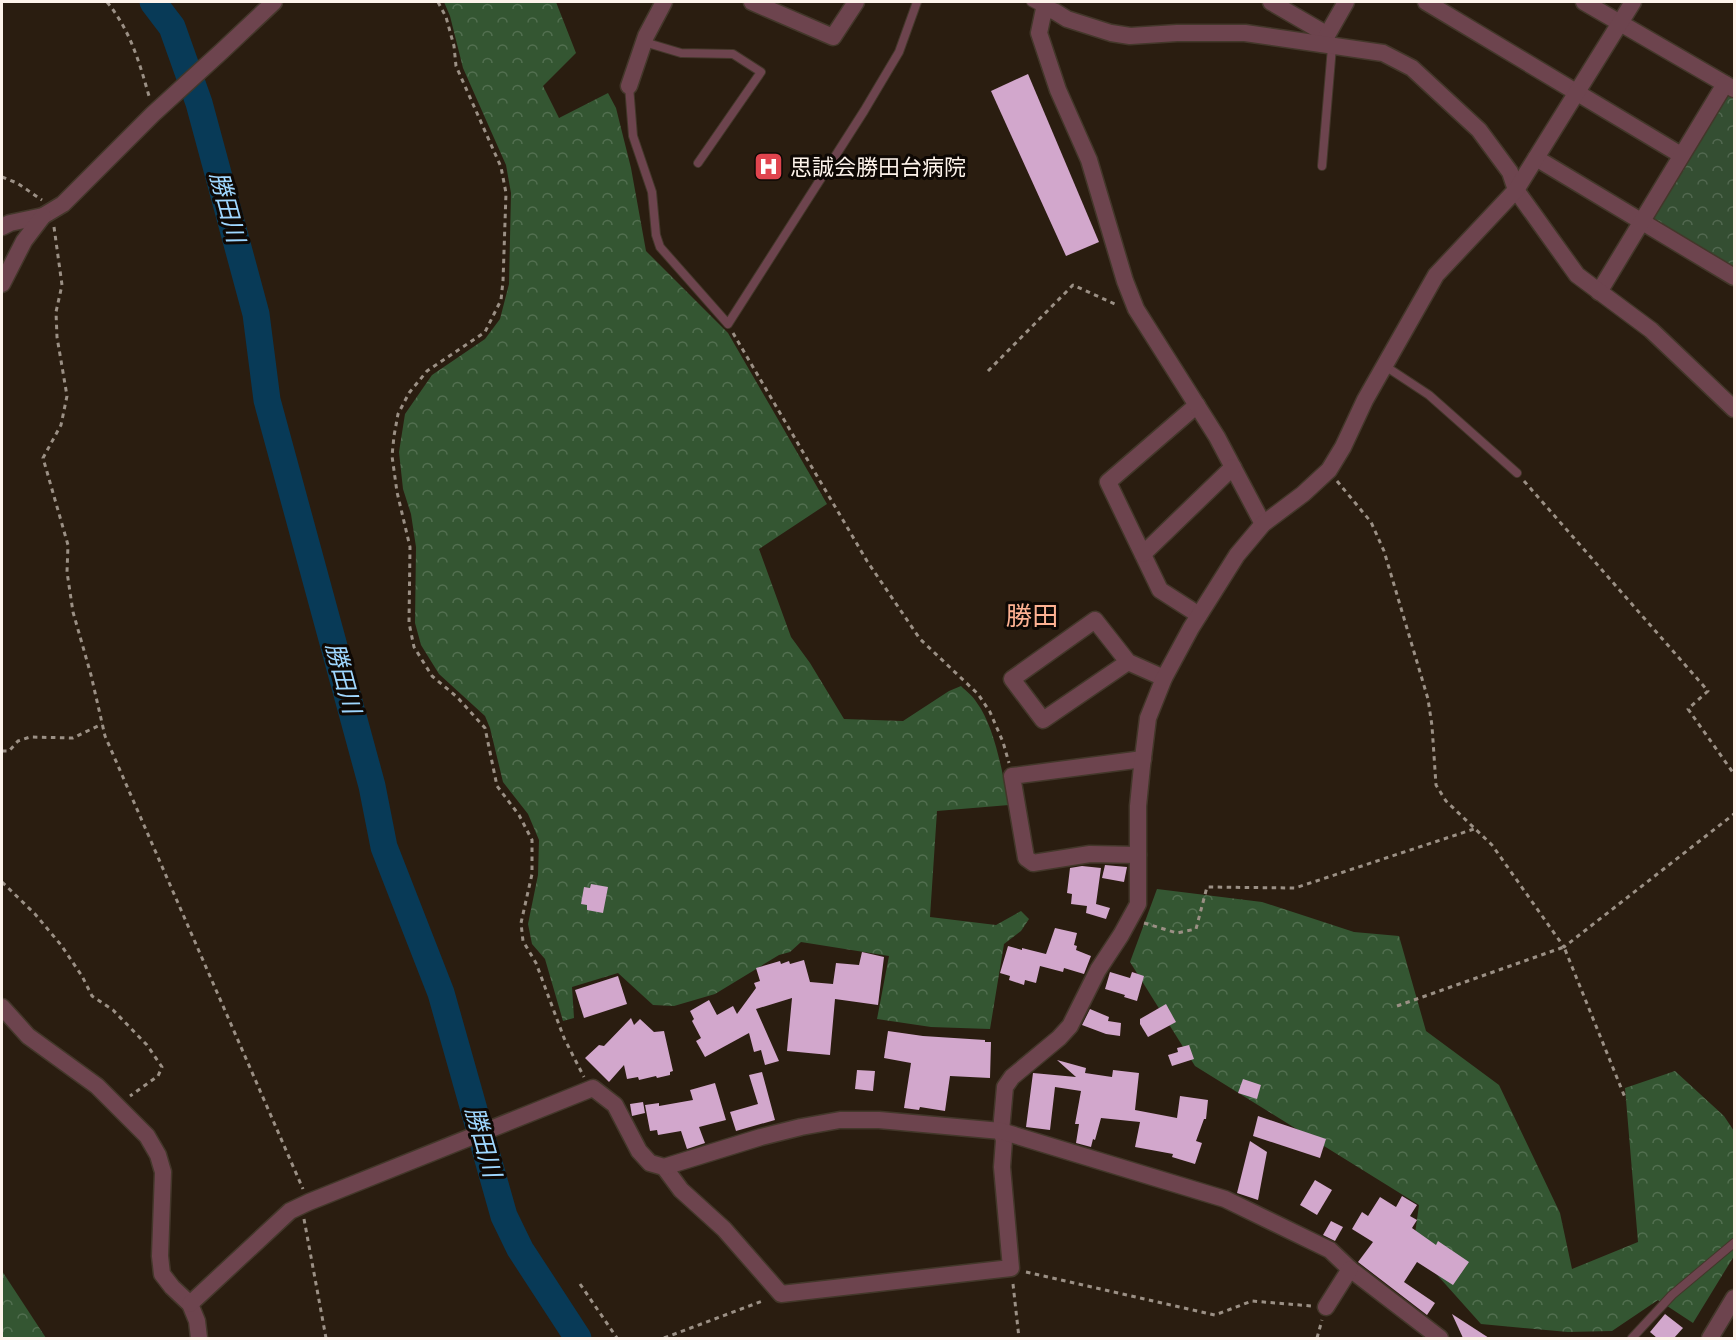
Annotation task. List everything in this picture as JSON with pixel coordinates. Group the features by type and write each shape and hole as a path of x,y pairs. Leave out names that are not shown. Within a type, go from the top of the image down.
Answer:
{"street":[{"path":"2,227 47,213 63,204 160,108 274,2"},
{"path":"629,86 644,42 664,2"},
{"path":"759,3 833,37 856,2"},
{"path":"1271,2 1327,42"},
{"path":"1327,42 1346,2"},
{"path":"1584,2 1730,87 1681,155 1599,292"},
{"path":"664,1167 681,1190 724,1229 781,1294 1011,1268 1002,1167 1004,1140 1001,1131 1005,1087 1012,1077 1070,1026 1098,969 1131,919 1138,904 1138,806 1143,759 1148,718 1164,678 1199,615 1237,555 1263,524 1303,494 1329,470 1343,447 1365,400 1436,275 1516,190 1633,2"},
{"path":"1434,4 1681,155"},
{"path":"1263,524 1197,405 1140,316 1125,281 1089,160 1058,90 1039,33 1048,6 1067,19 1111,33 1130,36 1245,33 1327,42 1383,53 1412,68 1479,130 1510,172 1516,190 1576,275 1651,330 1734,409"},
{"path":"1536,158 1734,277"},
{"path":"2,284 24,241 47,213"},
{"path":"1197,405 1108,482 1160,590 1199,615"},
{"path":"1143,554 1233,467"},
{"path":"1128,662 1042,720 1012,679 1095,620 1128,662 1164,678"},
{"path":"1138,855 1090,855 1033,863 1026,858 1012,776 1143,759"},
{"path":"2,1007 28,1035 97,1086 147,1136 158,1155 163,1172 160,1256 162,1274 190,1304 197,1321 200,1338"},
{"path":"190,1304 290,1211 593,1088 615,1105 639,1151 650,1163 664,1167 761,1137 840,1120 879,1120 1001,1131 1225,1199 1330,1250 1350,1269 1440,1338"},
{"path":"1326,1307 1350,1269"},
{"path":"1710,1338 1734,1298"}],"lane":[{"path":"629,86 633,136 652,192 656,235 660,247 728,324 899,52 917,2"},
{"path":"644,42 681,52 733,54 761,72 698,163"},
{"path":"1322,166 1327,42"},
{"path":"1385,366 1429,395 1517,473"},
{"path":"1632,1338 1672,1295 1734,1243"}],"path":[{"path":"107,2 120,18 132,40 150,99 160,108"},
{"path":"438,2 446,17 454,46 456,66 501,166 506,193 503,281 501,300 485,332 427,371 409,393 398,414 392,456 410,547 409,623 414,647 432,676 463,703 485,728 497,786 519,815 532,840 532,874 521,922 524,941 536,963 564,1038 579,1069 593,1088"},
{"path":"2,177 40,197 47,213 62,285 56,312 57,337 67,396 61,425 43,458 68,545 67,572 74,612 102,724 116,765 305,1203 326,1338"},
{"path":"988,371 1073,285 1140,316"},
{"path":"728,324 873,571 920,639 978,694 990,712 1003,742 1012,776"},
{"path":"1329,470 1371,522 1384,551 1428,699 1436,785 1446,801 1492,845 1564,947 1626,1100"},
{"path":"1517,473 1708,691 1688,709 1734,774"},
{"path":"2,751 9,751 18,741 30,737 74,738 102,724"},
{"path":"1397,1006 1564,947 1734,814"},
{"path":"1131,919 1177,933 1196,929 1206,887 1295,888 1474,828"},
{"path":"2,882 35,914 61,945 82,976 92,996 113,1010 147,1045 162,1067 158,1076 116,1105"},
{"path":"1019,1338 1011,1268 1215,1315 1252,1301 1326,1307"},
{"path":"580,1284 617,1338"},
{"path":"664,1338 781,1294"}],"green space":[{"path":"444,2 556,2 576,53 543,86 559,118 608,93 616,108 631,168 646,251 728,333 827,504 759,549 791,637 810,663 844,719 903,721 949,691 961,686 974,698 983,713 998,752 1009,805 937,811 930,917 996,925 1021,911 1029,919 1021,931 1004,944 990,1029 931,1027 877,1019 889,956 801,942 790,952 779,955 715,994 674,1006 653,1005 618,973 572,987 574,1018 563,1021 545,959 532,944 528,924 538,875 539,840 528,814 503,782 485,716 439,674 421,645 415,623 416,547 411,514 403,489 399,452 405,414 432,375 485,339 500,319 509,284 511,193 506,165 463,68 450,16"},
{"path":"1727,89 1734,94 1734,270 1649,218"},
{"path":"1157,889 1262,902 1354,932 1399,936 1426,1031 1499,1085 1560,1213 1572,1269 1638,1242 1625,1088 1675,1071 1724,1116 1734,1131 1734,1256 1693,1323 1658,1300 1612,1331 1568,1332 1481,1324 1413,1248 1419,1205 1195,1066 1130,962"},
{"path":"2,1271 46,1338 2,1338"}],"building":[{"path":"1028,74 1099,242 1066,256 991,91"},
{"path":"1105,865 1127,867 1124,882 1102,878"},
{"path":"1082,866 1101,868 1096,904 1110,908 1106,919 1086,913 1087,906 1071,904 1072,894 1067,893 1070,868"},
{"path":"591,884 608,887 603,913 587,910 587,905 581,904 584,887 590,888"},
{"path":"1055,928 1077,933 1074,945 1077,946 1076,950 1091,956 1084,974 1064,968 1063,972 1040,966 1036,983 1025,980 1024,985 1009,980 1010,976 1000,973 1008,946 1046,954"},
{"path":"862,952 884,957 878,1005 835,999 830,1055 787,1051 792,998 756,1009 779,1061 765,1065 761,1050 754,1052 749,1033 705,1057 696,1041 701,1038 692,1021 694,1019 690,1011 709,1000 717,1015 733,1006 737,1014 756,988 754,983 760,981 756,968 780,961 781,964 789,961 790,964 804,960 810,982 833,984 836,963 859,965"},
{"path":"1110,972 1130,978 1132,972 1144,976 1137,1001 1105,989"},
{"path":"618,976 627,1004 584,1018 575,990"},
{"path":"1166,1004 1176,1022 1148,1037 1140,1024 1140,1019"},
{"path":"1090,1009 1109,1017 1108,1021 1121,1023 1120,1036 1106,1034 1082,1025"},
{"path":"631,1018 634,1025 640,1019 654,1032 664,1031 673,1071 670,1075 639,1080 638,1077 627,1079 624,1065 609,1082 585,1058 599,1045 604,1046"},
{"path":"888,1031 991,1042 990,1078 950,1076 945,1111 920,1107 919,1110 904,1108 911,1063 884,1058"},
{"path":"1189,1045 1194,1059 1172,1066 1168,1055 1178,1052 1177,1048"},
{"path":"1057,1060 1086,1068 1085,1073 1112,1077 1113,1070 1139,1073 1135,1110 1177,1118 1180,1096 1208,1100 1206,1119 1204,1119 1196,1141 1202,1143 1195,1164 1172,1157 1173,1154 1135,1147 1140,1122 1101,1118 1091,1147 1076,1143 1079,1124 1075,1124 1081,1091 1055,1087 1050,1130 1026,1127 1033,1073 1076,1077"},
{"path":"857,1070 875,1071 873,1091 855,1089"},
{"path":"762,1072 775,1120 736,1131 730,1112 758,1104 749,1075"},
{"path":"1243,1079 1261,1085 1257,1099 1238,1093"},
{"path":"715,1083 726,1120 699,1127 705,1143 687,1149 681,1131 658,1135 657,1130 650,1131 645,1105 659,1103 659,1106 693,1100 690,1090"},
{"path":"643,1102 645,1113 632,1116 630,1104"},
{"path":"1258,1116 1326,1139 1320,1158 1253,1136"},
{"path":"1250,1141 1267,1152 1258,1200 1237,1193"},
{"path":"1315,1180 1332,1190 1317,1215 1300,1205"},
{"path":"1402,1196 1417,1205 1410,1216 1417,1220 1412,1228 1436,1245 1438,1241 1469,1262 1453,1285 1417,1262 1404,1282 1435,1303 1427,1315 1358,1262 1373,1242 1352,1229 1362,1212 1368,1216 1380,1197 1396,1207"},
{"path":"1331,1221 1343,1227 1335,1241 1323,1235"},
{"path":"1452,1314 1489,1338 1463,1338"},
{"path":"1665,1314 1683,1328 1674,1338 1657,1338 1650,1332"}],"waterway":[{"name":"勝田川","path":"153,2 172,27 199,103 256,314 267,400 372,786 384,847 441,993 504,1216 520,1249 578,1338"}],"place":[{"name":"思誠会勝田台病院","path":"769,167"}],"district":[{"name":"勝田","path":"1032,616"}]}
